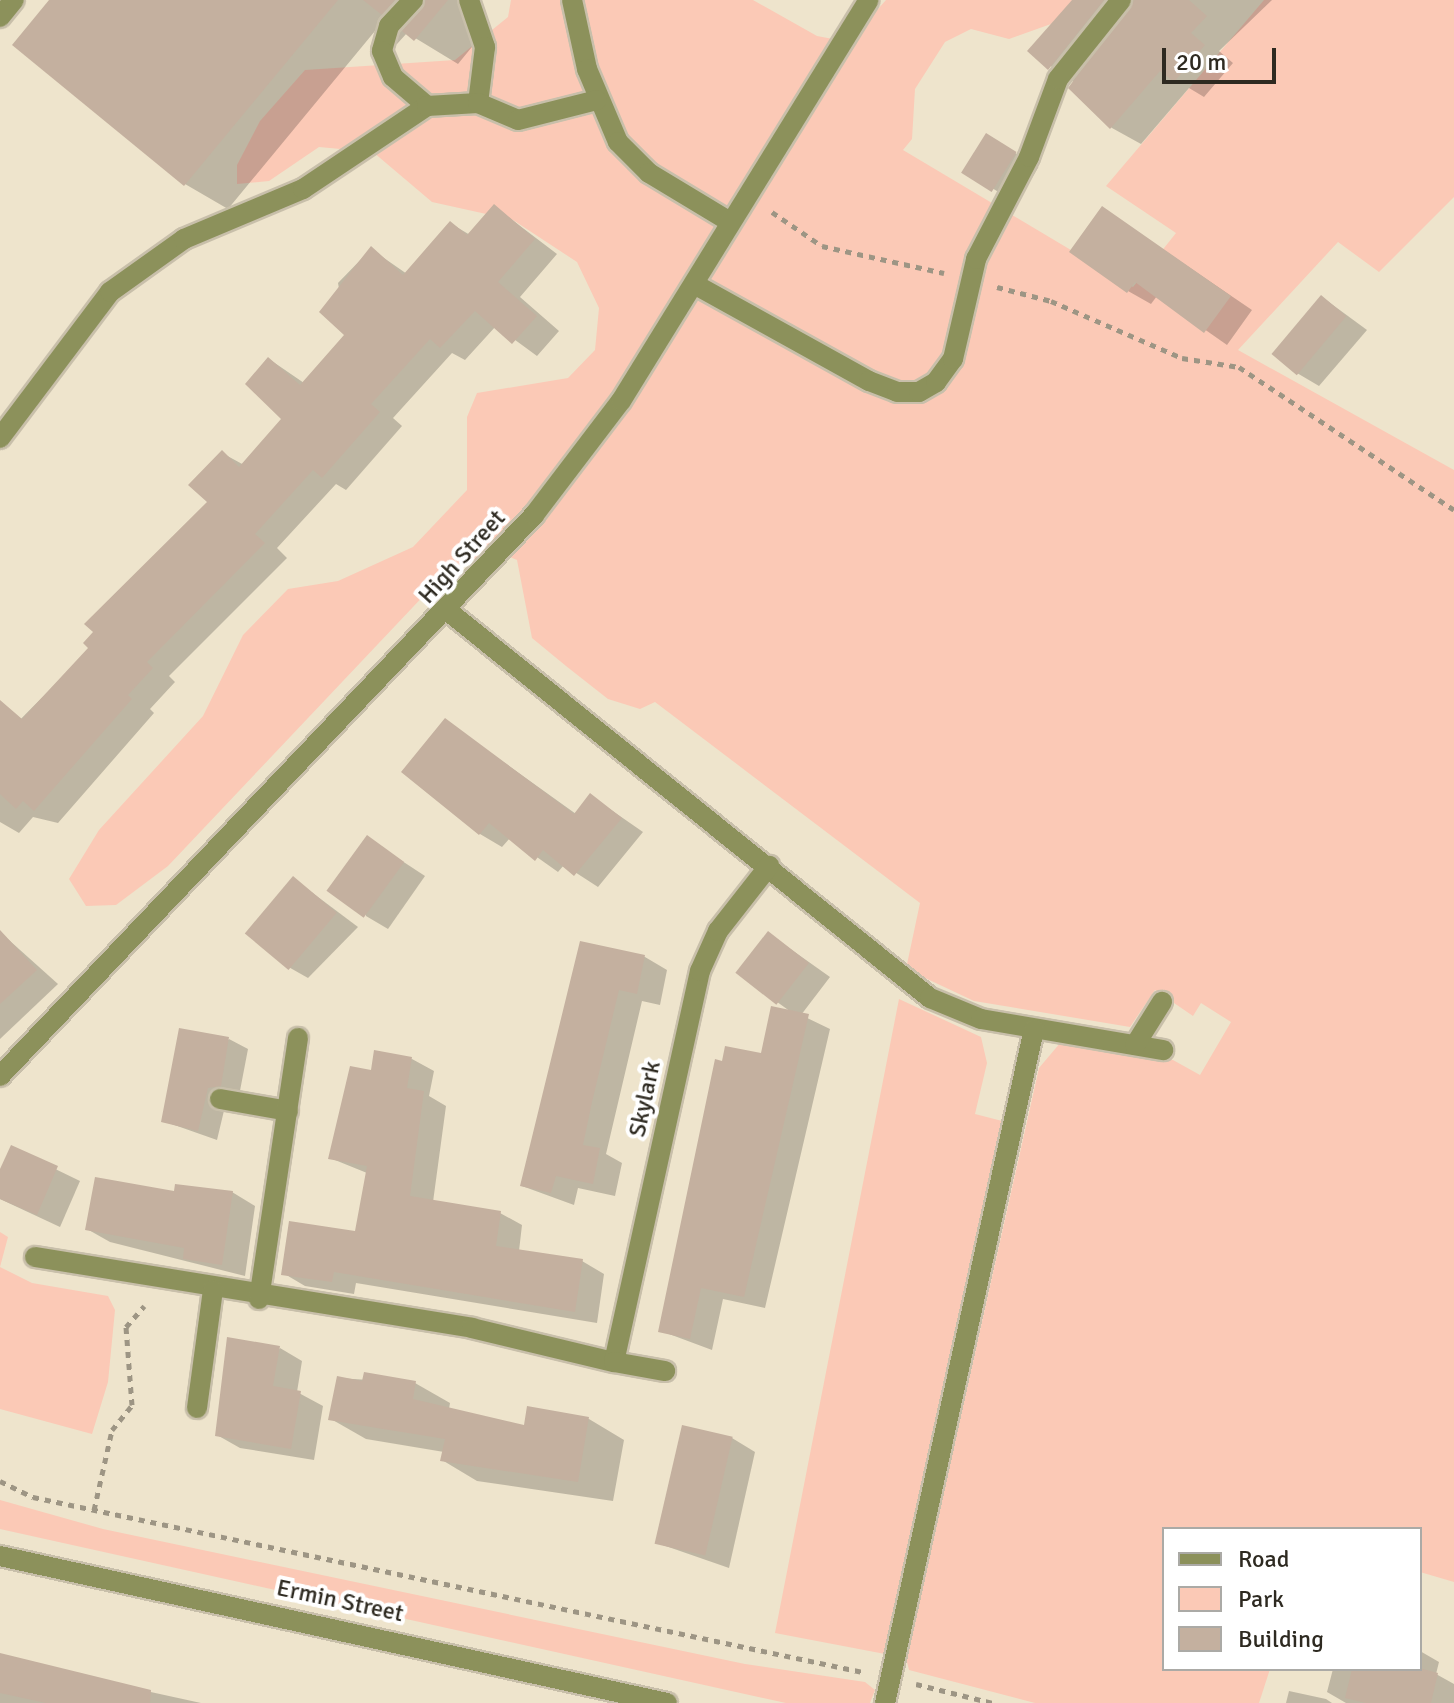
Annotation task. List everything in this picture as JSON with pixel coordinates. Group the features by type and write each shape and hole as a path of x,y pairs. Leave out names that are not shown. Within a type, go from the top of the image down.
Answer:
{"street":[{"path":"0,17 14,0"},
{"path":"413,0 389,26 382,51 393,77 427,106"},
{"path":"469,0 485,47 478,103"},
{"path":"572,0 597,100 639,165 727,220"},
{"name":"High Street","path":"0,1076 449,612 580,458 694,284 727,220 869,0"},
{"path":"694,284 869,381 919,392 953,359 973,280 1058,79 1121,0"},
{"path":"0,438 132,273 184,239 303,189 427,106 478,103 518,120 597,100"},
{"path":"449,612 769,866 897,975 955,1010 1034,1029 1163,1050"},
{"name":"Skylark","path":"614,1362 700,971 718,931 769,866"},
{"path":"1135,1045 1162,1002"},
{"path":"885,1703 1034,1029"},
{"path":"259,1299 298,1038"},
{"path":"220,1099 288,1111"},
{"path":"35,1257 259,1299 416,1317 665,1371"},
{"path":"197,1408 213,1290"},
{"name":"Ermin Street","path":"0,1556 667,1703"}],"path":[{"path":"745,193 822,246 1051,301 1182,358 1239,367 1454,510"},
{"path":"94,1510 112,1430 132,1405 126,1327 148,1303"},
{"path":"0,1481 33,1497 890,1678 993,1703"}],"green space":[{"path":"511,0 753,0 817,36 849,42 886,0 1079,0 1051,24 1009,39 971,29 945,42 915,89 912,139 903,150 1133,287 1176,233 1106,186 1264,0 1454,0 1454,197 1379,272 1338,242 1238,350 1454,470 1454,1582 1422,1573 1422,1527 1162,1527 1162,1671 1269,1671 1259,1703 1035,1703 909,1670 906,1658 775,1633 899,999 981,1037 987,1063 975,1114 1006,1122 898,1595 915,1620 1039,1068 1061,1042 1173,1060 1200,1075 1231,1022 1201,1003 1193,1016 1155,990 1130,1027 974,1001 906,969 920,903 655,702 640,709 608,699 532,638 517,560 495,551 448,570 168,866 116,905 86,906 69,879 99,830 203,716 243,635 288,589 338,581 413,547 467,490 467,417 477,393 568,378 595,350 599,308 577,262 513,220 432,202 373,152 319,147 269,181 237,184 237,165 260,121 305,70 455,60 508,17"},
{"path":"0,1232 8,1237 0,1267"},
{"path":"0,1267 32,1283 108,1296 115,1310 108,1382 92,1434 0,1409"},
{"path":"0,1500 103,1529 745,1664 865,1682 875,1690 870,1703 786,1703 0,1529"}],"building":[{"path":"49,0 338,0 184,186 12,45"},
{"path":"363,0 395,0 382,15"},
{"path":"426,0 448,0 414,41 402,31"},
{"path":"1072,0 1104,0 1048,70 1027,51"},
{"path":"1134,0 1189,0 1207,16 1191,33 1205,45 1174,82 1160,71 1110,129 1068,88"},
{"path":"986,133 1017,152 992,192 961,173"},
{"path":"494,204 535,239 498,282 537,316 512,344 475,311 440,348 430,339 371,404 380,412 322,478 313,470 255,534 265,543 147,662 153,668 128,695 132,699 34,811 23,801 16,809 0,794 0,700 22,719 88,648 83,643 93,632 84,624 207,502 188,485 222,450 239,467 281,419 245,384 268,357 300,385 344,335 319,312 371,246 403,275 450,221 467,235"},
{"path":"1102,206 1231,296 1204,333 1135,282 1127,293 1069,252"},
{"path":"1321,295 1346,316 1297,375 1272,354"},
{"path":"445,718 574,814 590,793 622,818 574,876 543,850 535,861 489,823 479,835 401,772"},
{"path":"367,835 404,862 364,918 326,891"},
{"path":"293,876 337,913 288,970 245,933"},
{"path":"0,930 37,970 0,1004"},
{"path":"768,931 809,963 776,1005 735,973"},
{"path":"580,941 645,955 637,994 619,990 592,1102 583,1145 600,1148 593,1184 556,1176 551,1193 520,1186"},
{"path":"771,1006 809,1014 744,1297 701,1288 690,1339 658,1332 715,1059 722,1061 725,1046 761,1053"},
{"path":"179,1028 229,1037 221,1086 208,1088 198,1131 161,1122"},
{"path":"374,1050 412,1057 407,1088 424,1091 410,1196 501,1211 496,1246 583,1259 575,1312 334,1272 332,1282 281,1275 289,1221 355,1231 367,1166 328,1159 350,1066 371,1070"},
{"path":"11,1145 58,1166 37,1215 0,1199 0,1169"},
{"path":"95,1177 174,1191 175,1184 233,1191 222,1265 183,1259 184,1248 85,1230"},
{"path":"227,1337 280,1346 273,1386 301,1391 291,1449 215,1436"},
{"path":"364,1372 416,1381 413,1399 524,1425 527,1406 589,1417 578,1482 440,1461 445,1439 328,1420 337,1376 362,1381"},
{"path":"682,1425 733,1437 705,1556 655,1544"},
{"path":"0,1653 151,1690 150,1703 46,1703 0,1693"},
{"path":"1423,1669 1438,1673 1431,1703 1366,1703 1345,1698 1352,1671"}]}
